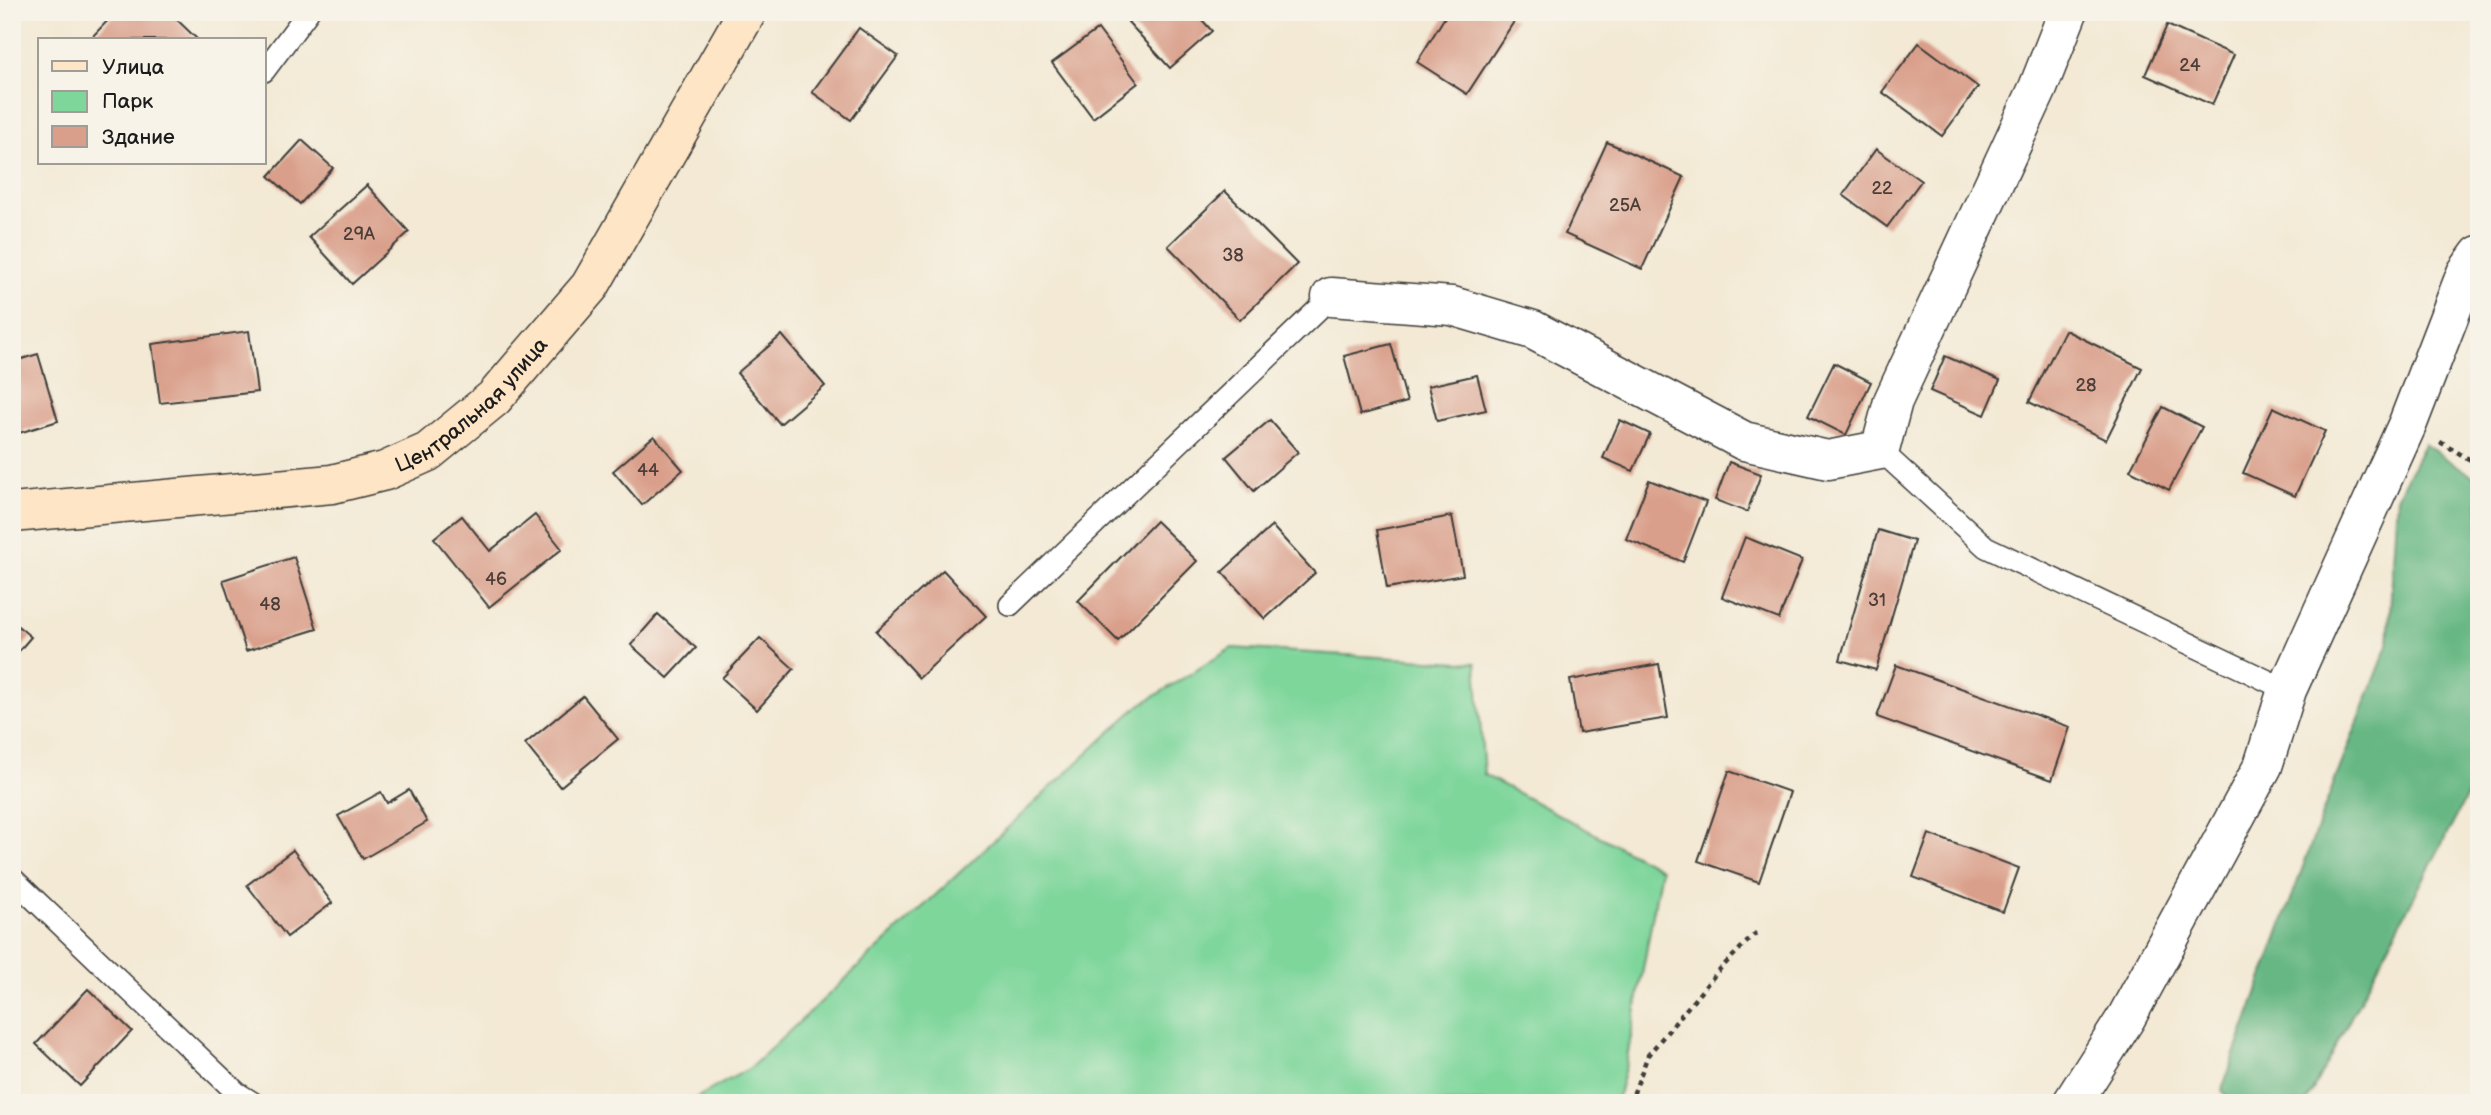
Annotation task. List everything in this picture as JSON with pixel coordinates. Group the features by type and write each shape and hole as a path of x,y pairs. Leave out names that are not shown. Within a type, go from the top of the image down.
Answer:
{"street":[{"name":"Центральная улица","path":"12,513 332,484 385,471 428,452 494,398 590,286 747,12"},
{"path":"1331,297 1451,306 1533,330 1744,441 1828,460 1880,450 1893,401 2038,88 2068,12"},
{"path":"2072,1103 2126,1018 2263,765 2287,690 2408,423 2466,273 2479,255"}],"lane":[{"path":"266,68 308,12"},
{"path":"1010,605 1331,297"},
{"path":"1880,450 1986,547 2287,690"},
{"path":"12,878 237,1093 253,1103"}],"path":[{"path":"1630,1103 1648,1055 1719,970 1758,931"}],"green space":[{"path":"2424,444 2473,476 2479,487 2479,773 2306,1103 2231,1103 2222,1090 2325,806 2388,645 2397,497"},
{"path":"1232,648 1476,663 1484,775 1661,869 1626,1064 1616,1103 687,1103 750,1068 1137,707"}],"building":[{"path":"116,12 169,12 196,38 91,38"},
{"path":"1140,12 1195,12 1212,31 1170,68 1128,22"},
{"path":"1448,12 1503,12 1515,20 1467,94 1417,62"},
{"path":"2167,25 2234,55 2212,105 2145,75"},
{"path":"859,28 898,56 851,120 812,92"},
{"path":"1098,29 1138,83 1093,118 1052,63"},
{"path":"1919,43 1978,87 1942,136 1882,92"},
{"path":"302,140 333,168 300,204 269,176"},
{"path":"1607,142 1684,177 1642,269 1565,234"},
{"path":"1876,149 1921,181 1887,227 1843,195"},
{"path":"367,185 409,232 352,284 309,237"},
{"path":"1225,191 1297,264 1240,320 1168,246"},
{"path":"2065,330 2142,368 2106,440 2029,402"},
{"path":"249,331 257,392 160,403 152,344"},
{"path":"782,335 825,386 780,424 737,373"},
{"path":"1391,344 1407,402 1360,415 1344,356"},
{"path":"38,354 58,421 19,433 12,410 12,362"},
{"path":"1945,356 2000,380 1985,415 1930,391"},
{"path":"1834,363 1871,382 1846,435 1808,416"},
{"path":"1477,375 1486,410 1437,421 1428,386"},
{"path":"2163,407 2202,427 2169,490 2130,470"},
{"path":"2273,407 2325,431 2295,496 2243,473"},
{"path":"1270,420 1298,452 1254,491 1226,457"},
{"path":"1620,420 1650,434 1633,471 1603,458"},
{"path":"654,436 683,470 642,505 613,471"},
{"path":"1729,462 1761,474 1747,512 1715,500"},
{"path":"1649,480 1706,502 1683,562 1626,539"},
{"path":"535,515 562,549 489,607 434,538 462,516 490,551"},
{"path":"1452,516 1463,575 1387,588 1377,530"},
{"path":"1156,521 1197,561 1118,641 1078,601"},
{"path":"1272,526 1315,573 1265,619 1222,572"},
{"path":"1878,530 1914,541 1876,670 1840,660"},
{"path":"1745,537 1802,560 1779,619 1722,597"},
{"path":"294,557 317,629 246,651 223,580"},
{"path":"943,570 986,616 919,678 876,631"},
{"path":"658,614 696,648 668,678 631,645"},
{"path":"12,621 31,637 12,659"},
{"path":"760,638 794,669 757,710 722,678"},
{"path":"1659,664 1668,718 1579,733 1570,680"},
{"path":"1896,665 2070,727 2052,780 1877,717"},
{"path":"583,696 618,739 560,787 525,744"},
{"path":"1729,771 1790,792 1759,882 1698,861"},
{"path":"409,790 427,822 363,859 338,816 381,792 387,803"},
{"path":"1929,834 2019,868 2003,912 1913,877"},
{"path":"293,850 332,903 287,937 247,885"},
{"path":"88,989 132,1031 80,1086 36,1044"}]}
